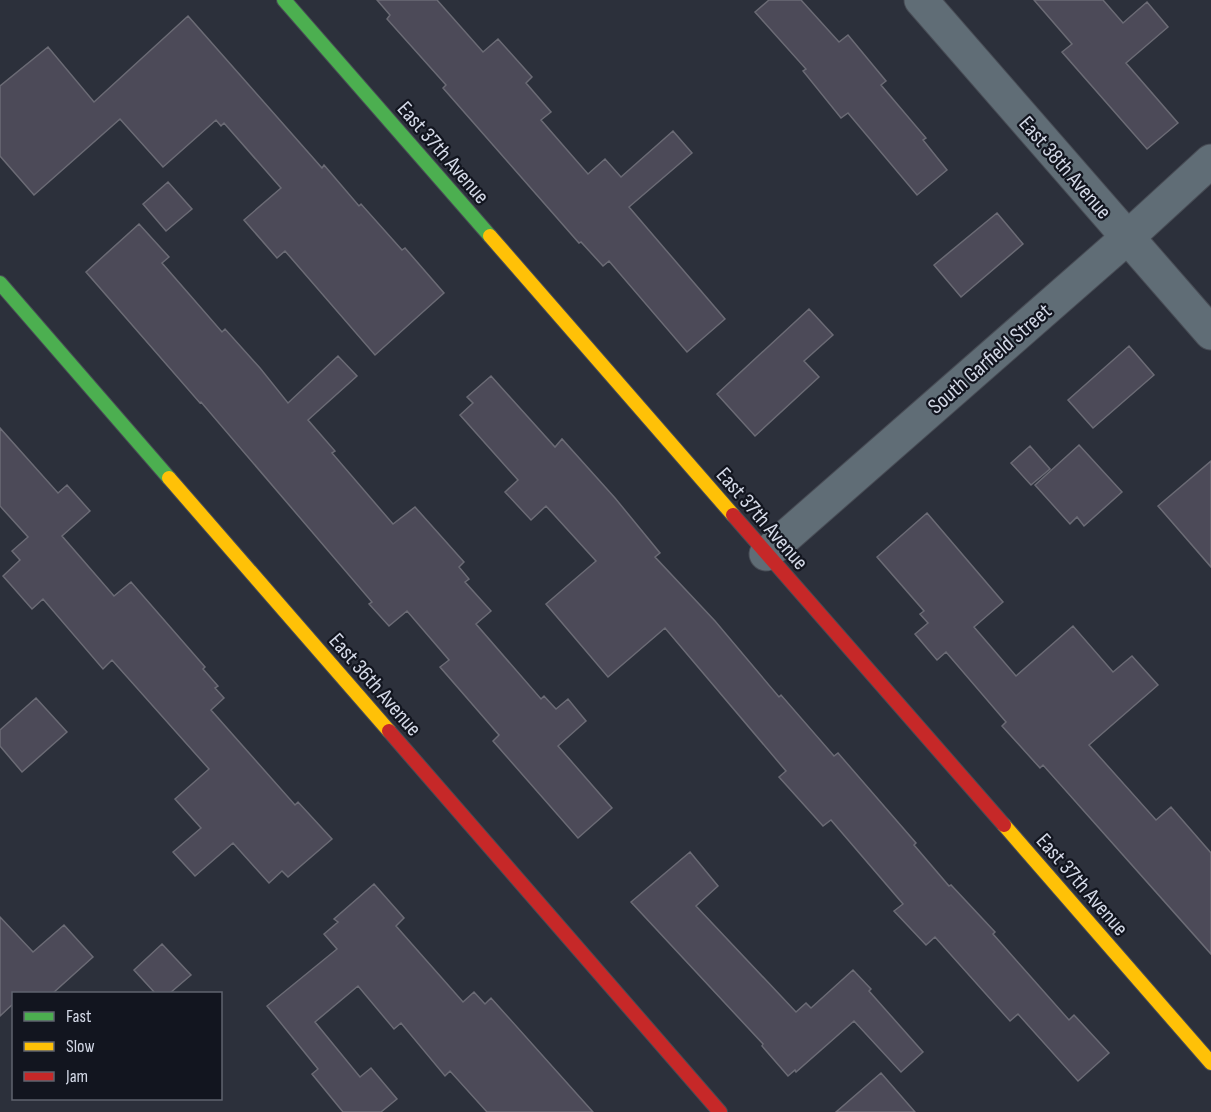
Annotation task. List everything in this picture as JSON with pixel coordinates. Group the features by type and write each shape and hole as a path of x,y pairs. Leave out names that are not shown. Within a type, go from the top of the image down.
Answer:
{"street":[{"name":"East 37th Avenue","path":"284,0 1211,1063"},
{"name":"East 38th Avenue","path":"921,0 1211,333"},
{"name":"South Garfield Street","path":"766,554 1128,237 1211,161"},
{"name":"East 36th Avenue","path":"0,283 720,1112"}],"building":[{"path":"377,0 437,0 483,52 498,39 532,77 526,83 551,112 541,120 588,174 605,159 621,177 673,131 692,153 629,207 725,319 687,352 609,261 603,266 581,242 579,243 443,88 446,85 387,19 390,15"},
{"path":"769,0 801,0 839,42 848,35 886,81 881,85 926,138 923,140 947,170 917,195 848,113 841,118 803,71 806,69 755,12"},
{"path":"1034,0 1103,0 1123,23 1147,2 1168,27 1126,63 1178,123 1147,149 1062,52 1072,44"},
{"path":"188,16 322,168 324,165 359,206 361,204 402,250 405,248 444,293 375,355 285,251 277,258 244,220 281,188 224,123 221,126 216,120 163,167 120,119 34,195 0,156 0,86 48,47 94,102"},
{"path":"168,182 192,209 166,231 143,204"},
{"path":"997,213 1023,244 961,297 934,265"},
{"path":"139,224 169,257 162,263 222,332 225,329 288,403 338,356 357,376 308,420 335,451 332,453 393,524 415,507 464,562 459,567 469,579 465,582 491,611 476,624 541,699 544,696 556,709 568,699 586,721 558,746 612,808 578,838 493,741 499,735 440,667 449,660 407,611 389,626 369,604 372,602 201,402 86,272"},
{"path":"809,309 833,335 804,361 819,377 755,436 717,394"},
{"path":"1129,346 1154,375 1093,428 1068,400"},
{"path":"491,376 555,447 562,439 660,553 655,557 715,621 779,697 781,695 834,756 838,753 916,843 914,845 949,886 951,885 995,932 993,934 1069,1020 1074,1015 1109,1053 1078,1081 1018,1014 1010,1021 935,937 926,945 894,911 903,904 831,820 823,826 779,777 786,771 665,628 608,677 546,604 596,561 546,506 531,520 505,492 518,480 460,415 473,403 467,397"},
{"path":"0,428 58,493 67,485 90,511 62,536 114,596 131,582 205,667 203,669 218,686 215,688 224,698 211,710 295,805 298,802 332,839 288,877 282,871 269,883 233,843 195,876 173,852 201,828 175,799 209,769 112,660 103,669 43,599 32,609 3,576 20,560 12,551 28,537 0,506"},
{"path":"1079,445 1122,492 1084,526 1077,517 1070,524 1035,485"},
{"path":"1030,446 1050,469 1031,485 1011,463"},
{"path":"1211,461 1211,567 1158,506"},
{"path":"927,513 1003,602 974,627 1016,676 1073,626 1113,672 1132,656 1158,685 1089,745 1156,820 1171,807 1211,853 1211,954 1043,765 1040,768 1002,726 1006,722 946,652 937,660 915,634 928,623 920,614 924,611 877,557"},
{"path":"36,698 67,732 22,772 0,746 0,730"},
{"path":"690,852 718,886 696,906 796,1012 806,1003 811,1008 853,970 923,1052 901,1072 854,1021 796,1072 795,1070 788,1076 762,1046 763,1044 631,902"},
{"path":"374,884 404,918 396,926 463,1002 474,992 485,1004 491,998 593,1112 487,1112 450,1071 445,1076 401,1023 394,1029 358,986 315,1022 360,1077 371,1068 397,1099 381,1112 343,1112 312,1074 318,1069 267,1006 337,949 324,934 338,922 334,919"},
{"path":"0,917 33,952 64,925 93,957 54,992 12,992 12,1005 0,1016"},
{"path":"162,944 191,975 171,992 154,992 134,970"},
{"path":"881,1073 915,1112 836,1112"}],"traffic: fast":[{"path":"284,0 490,236"},
{"path":"0,283 169,478"}],"traffic: slow":[{"path":"490,236 733,515"},
{"path":"169,478 389,731"},
{"path":"1004,825 1211,1063"}],"traffic: jam":[{"path":"733,515 1004,825"},
{"path":"389,731 720,1112"}]}
